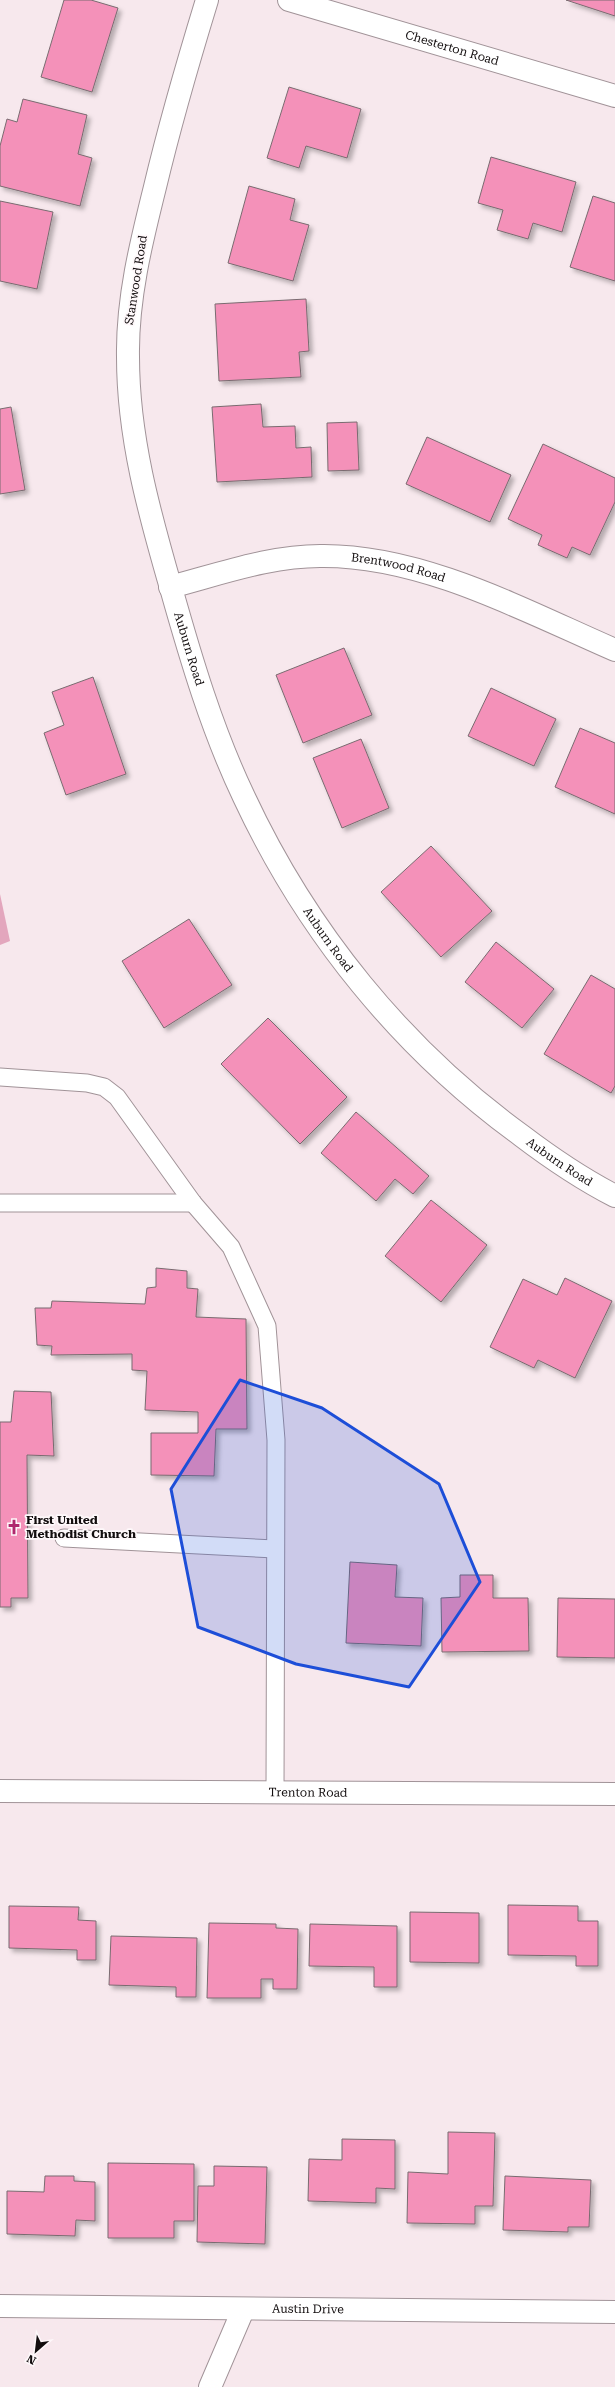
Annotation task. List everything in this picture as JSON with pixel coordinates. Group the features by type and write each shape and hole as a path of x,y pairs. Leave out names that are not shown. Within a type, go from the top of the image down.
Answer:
{"street":[{"name":"Stanwood Road","path":"170,587 150,518 138,460 130,409 128,358 130,312 144,229 172,115 207,0"},
{"name":"Chesterton Road","path":"289,0 615,96"},
{"name":"Brentwood Road","path":"170,587 228,572 301,557 323,556 368,559 414,569 469,588 615,650"},
{"name":"Auburn Road","path":"170,587 188,651 209,713 242,794 283,873 334,950 379,1006 425,1055 484,1109 550,1157 615,1196"},
{"name":"Trenton Road","path":"0,1791 615,1794"},
{"name":"Austin Drive","path":"0,2306 243,2310 615,2312"},
{"path":"210,2387 243,2310"}],"lane":[{"path":"0,1076 87,1083 104,1087 117,1097 193,1203 231,1247 267,1326 276,1440 275,1793"},
{"path":"0,1203 193,1203"},
{"path":"64,1538 275,1549"}],"highlighted area":[{"path":"240,1380 322,1408 439,1484 480,1582 409,1687 296,1664 198,1627 171,1489"}],"shaded area":[{"path":"0,894 10,941 0,945"}],"building":[{"path":"64,0 91,0 118,8 92,92 41,77"},
{"path":"566,0 615,0 615,16"},
{"path":"289,87 361,109 347,158 306,146 299,168 267,158"},
{"path":"23,99 87,115 78,154 92,158 80,206 0,186 0,146 7,119 17,122"},
{"path":"491,157 576,182 562,232 533,223 528,239 497,230 503,210 478,203"},
{"path":"249,186 295,199 290,220 309,225 293,281 228,263"},
{"path":"593,196 615,203 615,281 570,267"},
{"path":"0,201 53,212 37,289 0,281"},
{"path":"306,299 309,351 299,352 301,377 219,381 215,304"},
{"path":"261,404 263,427 295,426 296,448 311,447 312,477 217,482 212,407"},
{"path":"11,407 25,490 0,494 0,409"},
{"path":"357,422 359,470 328,471 327,423"},
{"path":"427,437 511,475 490,522 406,484"},
{"path":"543,444 615,478 615,502 590,555 572,547 567,558 538,545 542,535 508,519"},
{"path":"344,648 372,715 303,743 276,675"},
{"path":"93,677 126,774 66,795 44,733 64,725 52,692"},
{"path":"491,688 556,719 534,766 468,736"},
{"path":"580,728 615,743 615,814 555,787"},
{"path":"361,739 389,808 342,828 313,758"},
{"path":"431,846 492,911 441,957 381,892"},
{"path":"189,919 232,985 164,1028 122,961"},
{"path":"496,942 554,989 522,1028 465,982"},
{"path":"591,975 615,989 615,1086 611,1093 544,1054"},
{"path":"268,1018 347,1097 300,1144 221,1064"},
{"path":"356,1112 429,1176 413,1194 395,1179 376,1201 321,1153"},
{"path":"431,1200 487,1245 441,1302 385,1256"},
{"path":"156,1268 187,1271 187,1288 198,1289 196,1317 246,1319 247,1429 216,1429 214,1476 151,1475 151,1433 198,1433 198,1412 145,1410 147,1371 132,1370 132,1354 51,1355 52,1346 37,1345 35,1308 51,1308 52,1301 145,1304 147,1288 156,1287"},
{"path":"565,1278 612,1301 575,1378 538,1360 534,1368 490,1347 523,1279 557,1295"},
{"name":"First United Methodist Church","path":"14,1391 51,1392 54,1456 27,1455 28,1598 11,1598 11,1607 0,1607 0,1422 11,1422"},
{"path":"350,1562 397,1565 395,1597 423,1598 421,1646 346,1643"},
{"path":"460,1575 493,1575 493,1598 528,1598 529,1651 442,1652 441,1598 460,1597"},
{"path":"558,1598 615,1599 615,1658 557,1657"},
{"path":"508,1905 578,1906 578,1921 598,1921 598,1966 576,1966 576,1956 508,1955"},
{"path":"9,1906 79,1907 78,1920 96,1921 96,1960 77,1960 77,1950 9,1948"},
{"path":"410,1912 479,1913 479,1963 410,1962"},
{"path":"209,1923 276,1924 276,1928 298,1929 297,1989 273,1989 273,1979 261,1979 261,1998 207,1998"},
{"path":"310,1924 397,1926 397,1987 374,1987 374,1967 309,1966"},
{"path":"111,1936 197,1938 196,1997 176,1997 176,1987 109,1985"},
{"path":"448,2132 495,2133 493,2206 475,2206 475,2224 407,2223 408,2172 448,2174"},
{"path":"342,2139 395,2140 395,2189 376,2188 376,2203 308,2201 309,2159 342,2160"},
{"path":"108,2163 194,2164 194,2221 174,2221 174,2238 108,2238"},
{"path":"214,2166 267,2167 265,2244 197,2242 198,2186 214,2186"},
{"path":"45,2176 74,2176 74,2181 95,2182 95,2221 76,2220 75,2236 7,2234 7,2191 44,2192"},
{"path":"505,2176 591,2180 589,2227 568,2227 568,2232 503,2230"}],"place":[{"name":"First United Methodist Church","path":"14,1527"}]}
